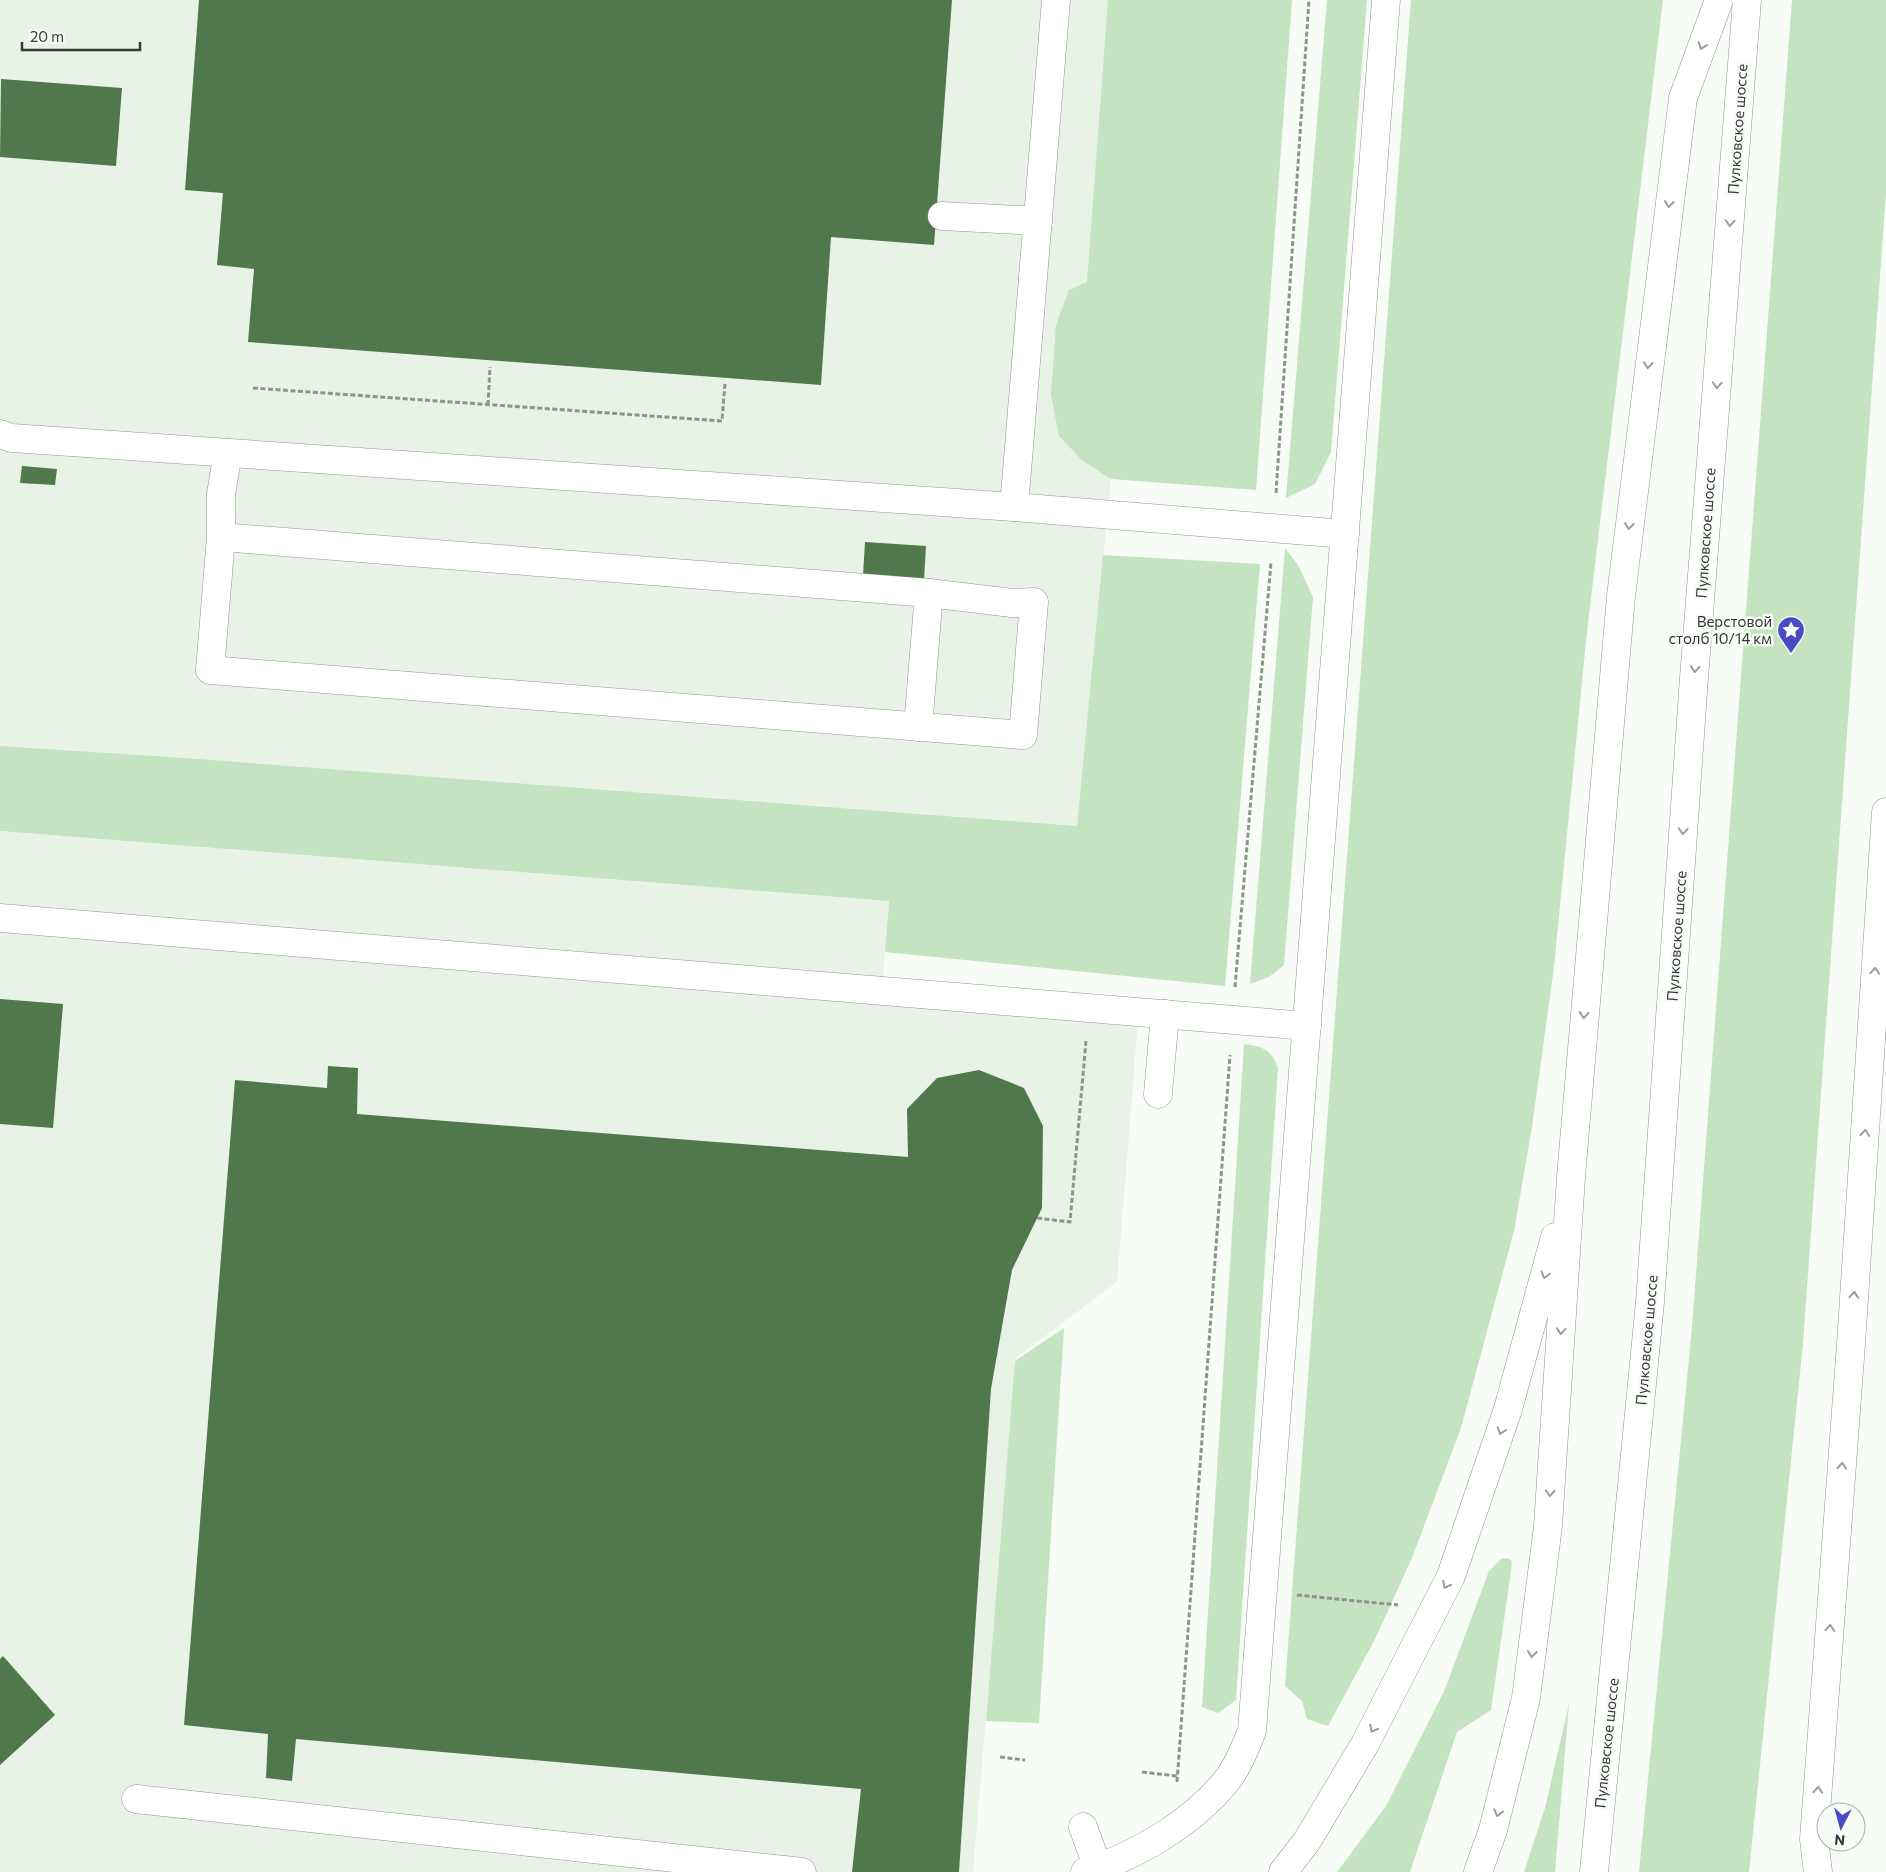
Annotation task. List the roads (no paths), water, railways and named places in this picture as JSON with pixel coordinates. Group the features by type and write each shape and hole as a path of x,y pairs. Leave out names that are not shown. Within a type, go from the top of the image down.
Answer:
{"main road":[{"path":"1014,507 1056,0"},
{"path":"1083,1827 1092,1870 1145,1846 1192,1816 1208,1802 1228,1778 1242,1756 1252,1731 1386,0"},
{"path":"1478,1872 1493,1830 1526,1698 1548,1526 1571,1177 1621,596 1644,396 1683,98 1719,0"},
{"name":"Пулковское шоссе","path":"1594,1872 1650,1302 1694,678 1747,0"},
{"path":"942,216 1038,221"},
{"path":"0,434 12,438 1014,507 1345,534"},
{"path":"221,537 929,593 1012,603 1034,602 1023,735 210,670 221,537 221,494 228,453"},
{"path":"918,727 929,593"},
{"path":"1810,1872 1850,1354 1886,812"},
{"path":"0,918 1307,1026"},
{"path":"1158,1094 1165,1014"},
{"path":"1283,1872 1307,1841 1365,1744 1451,1576 1508,1409 1571,1177"},
{"path":"136,1799 802,1872"},
{"path":"1814,1839 1818,1872"}],"place":[{"name":"Верстовой столб 10/14 км","path":"1791,654"}]}
